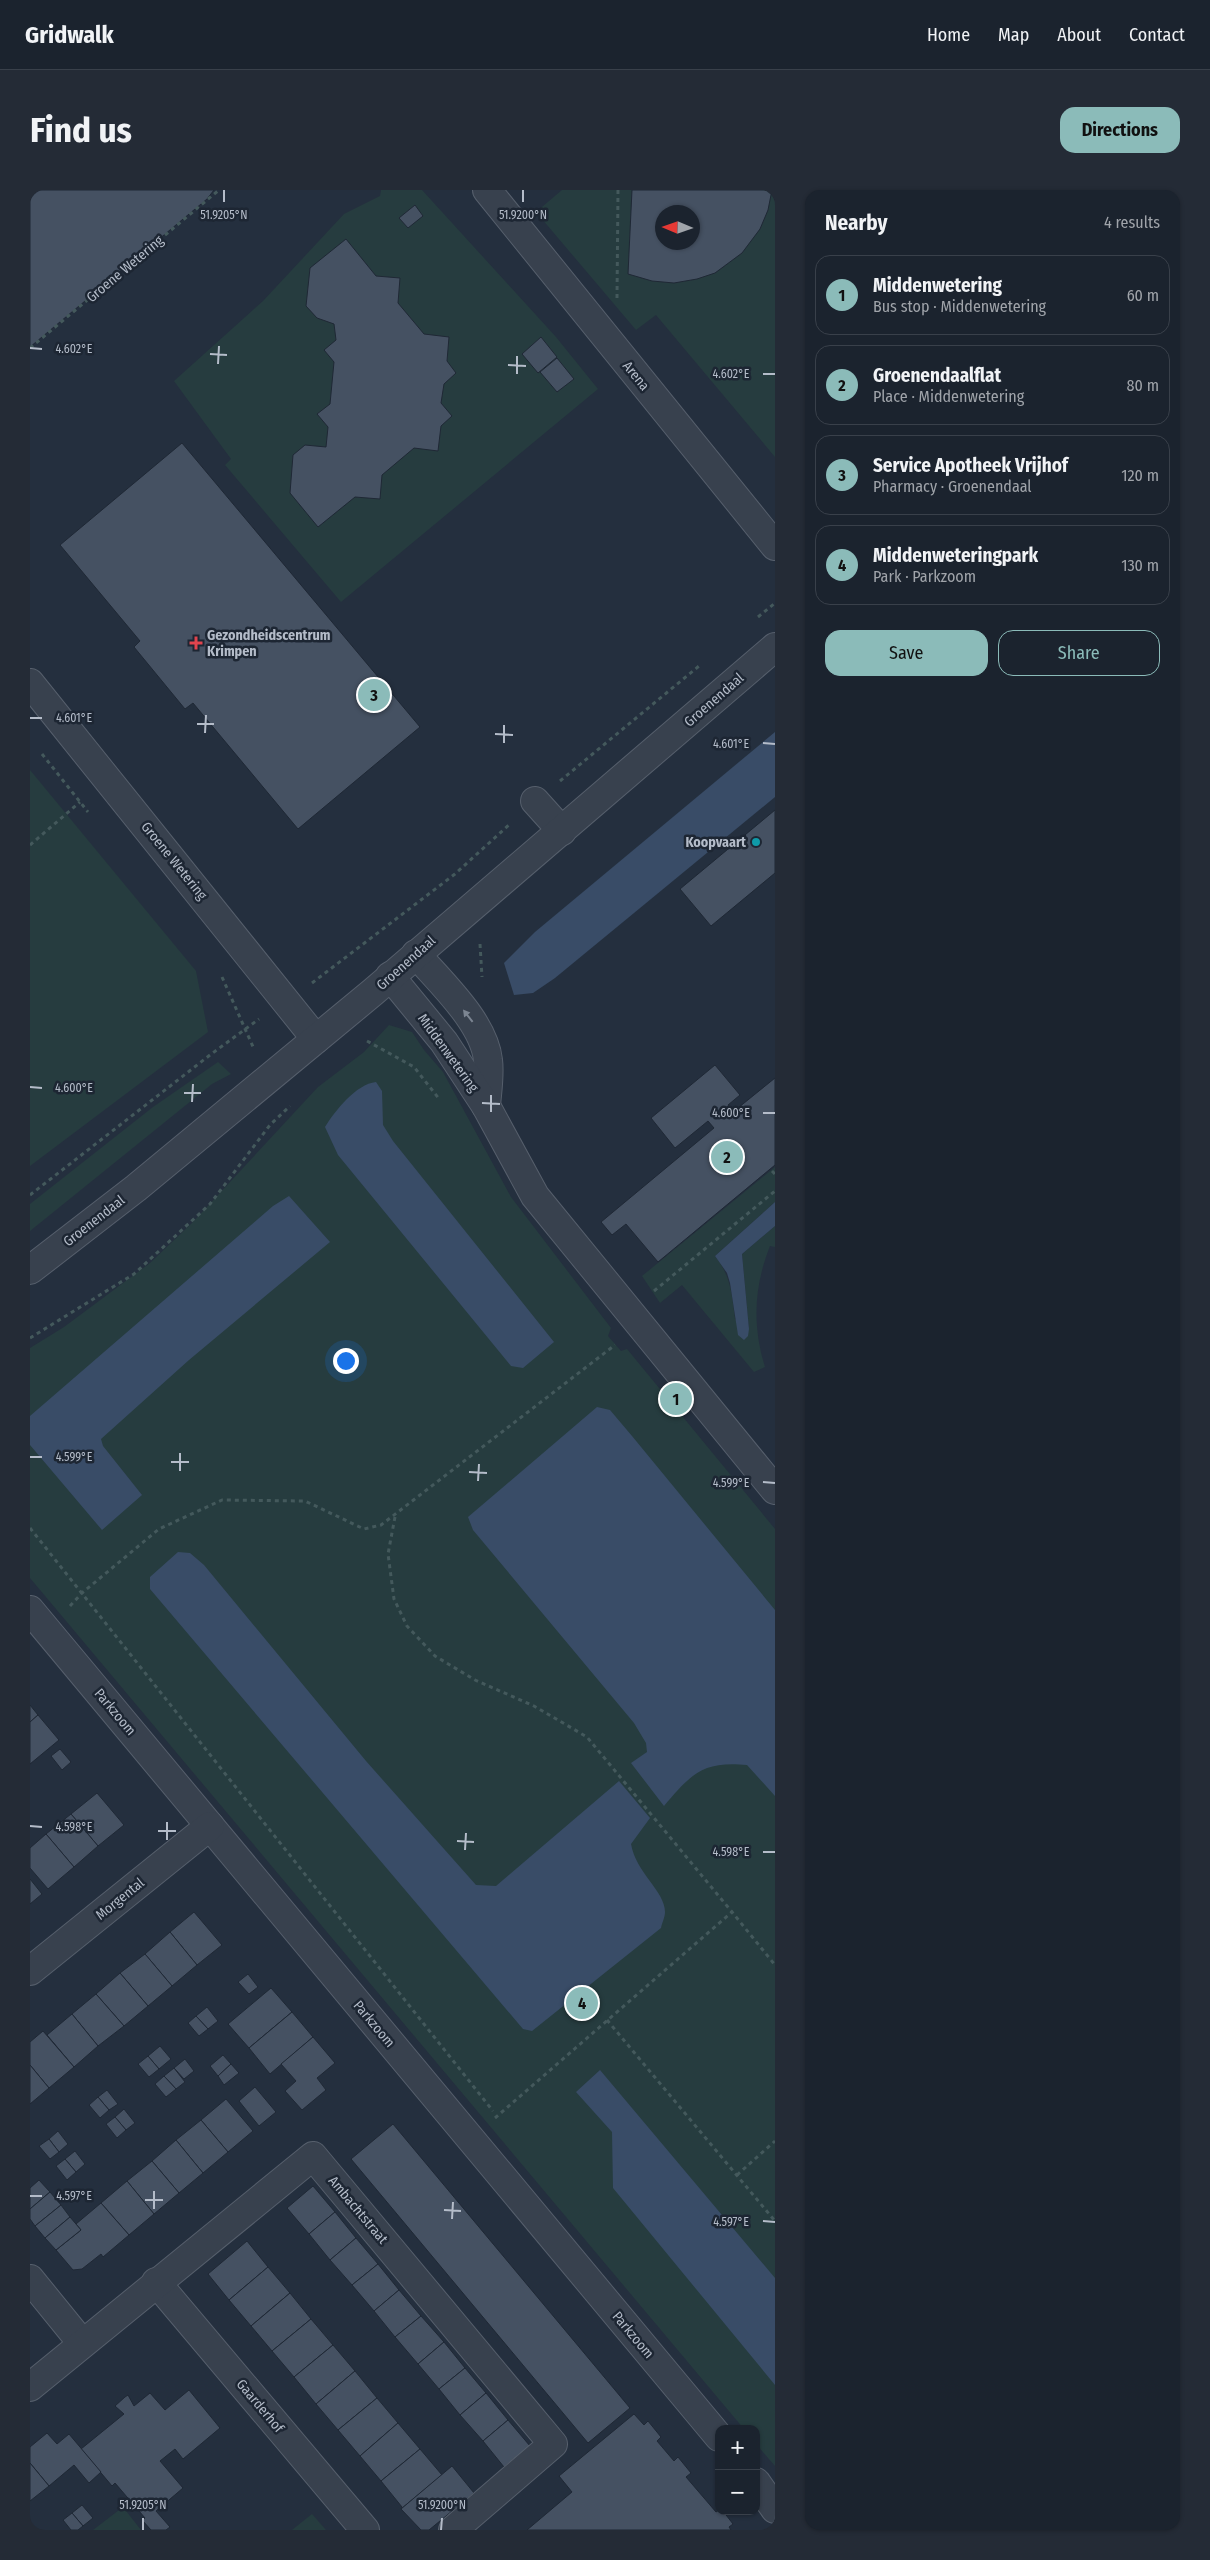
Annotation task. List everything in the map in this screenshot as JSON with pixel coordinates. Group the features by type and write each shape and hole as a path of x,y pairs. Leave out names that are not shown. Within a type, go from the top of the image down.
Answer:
{"street":[{"name":"Arena","path":"500,195 616,351 775,546"},
{"name":"Groenendaal","path":"30,1270 136,1188 316,1039 562,831 775,647"},
{"name":"Groene Wetering","path":"30,683 316,1039"},
{"path":"535,801 562,831"},
{"name":"Middenwetering","path":"416,954 471,1020 480,1034 488,1060 486,1106"},
{"name":"Middenwetering","path":"390,976 444,1042 486,1106 531,1190 628,1312 775,1490"},
{"name":"Parkzoom","path":"30,1610 715,2433"},
{"name":"Morgental","path":"30,1972 210,1826"},
{"name":"Ambachtstraat","path":"30,2387 156,2282 313,2156 553,2444 453,2530"},
{"path":"30,2279 82,2343"},
{"name":"Gaarderhof","path":"156,2282 365,2530"},
{"path":"760,2488 775,2509"}],"path":[{"name":"Groene Wetering","path":"30,348 219,190"},
{"path":"616,351 618,190"},
{"path":"30,845 80,802"},
{"path":"30,1195 245,1028"},
{"path":"772,1171 775,1174"},
{"path":"628,1312 775,1191"},
{"path":"82,1593 159,1529 222,1500 304,1501 364,1529 381,1525 608,1351"},
{"path":"395,1516 388,1554 394,1599 407,1626 435,1656 475,1680 534,1706 587,1737 775,1965"},
{"path":"30,1528 497,2116"},
{"path":"503,2110 732,1912"},
{"path":"607,2020 775,2221"},
{"path":"737,2175 775,2141"}],"green space":[{"path":"381,190 422,190 556,337 598,389 341,602 225,465 231,459 174,381 263,301 344,214 380,196"},
{"path":"562,190 775,190 775,457 656,315 636,330 536,212"},
{"path":"30,770 196,971 208,1032 30,1166"},
{"path":"389,1025 412,1032 424,1050 443,1072 511,1197 611,1328 608,1336 621,1351 627,1349 775,1529 775,2466 760,2449 760,2425 741,2425 30,1578 30,1348 64,1327 150,1263 192,1223 318,1087 364,1052"},
{"path":"218,1062 231,1074 212,1084 30,1231 30,1204 153,1107"},
{"path":"775,1167 775,1202 715,1256 728,1278 735,1319 749,1329 742,1254 775,1226 775,1247 770,1246 758,1291 758,1336 765,1367 754,1372 682,1285 660,1303 642,1276"},
{"path":"123,2507 141,2530 93,2530"},
{"path":"312,2514 326,2530 292,2530"}],"water":[{"path":"775,732 775,797 555,978 533,993 514,995 504,963 535,932"},
{"path":"376,1082 382,1091 383,1125 393,1141 554,1342 523,1368 511,1366 338,1155 325,1127 347,1099 361,1088"},
{"path":"289,1196 330,1242 189,1360 101,1439 103,1446 142,1495 102,1530 30,1445 30,1416 273,1206"},
{"path":"775,1202 775,1226 742,1254 749,1329 748,1336 744,1340 738,1335 727,1273 715,1256"},
{"path":"597,1407 610,1410 775,1610 775,1796 747,1765 719,1765 691,1777 664,1806 631,1763 647,1752 646,1743 634,1723 473,1530 468,1517"},
{"path":"178,1552 190,1553 204,1565 366,1761 476,1885 496,1886 619,1781 650,1818 631,1844 638,1864 664,1904 665,1914 661,1928 532,2031 523,2029 150,1589 150,1577"},
{"path":"600,2070 775,2278 775,2385 613,2188 612,2132 576,2092"}],"building":[{"path":"30,190 214,190 207,199 30,347"},
{"path":"632,190 772,190 768,210 760,229 742,253 715,273 697,279 674,283 652,281 628,274"},
{"path":"415,205 423,216 408,228 399,218"},
{"path":"346,239 376,276 400,278 398,303 424,334 449,337 447,361 456,373 444,384 441,403 452,416 441,426 438,451 414,448 382,475 380,499 355,497 318,527 290,493 293,455 305,445 326,447 328,427 317,414 330,404 334,362 324,350 336,340 334,324 317,318 306,306 310,268"},
{"path":"541,337 557,357 538,373 522,354"},
{"path":"557,358 574,379 557,392 540,372"},
{"path":"182,443 420,727 298,829 193,703 185,709 134,647 140,641 60,545"},
{"name":"Koopvaart","path":"775,810 775,873 711,926 680,889"},
{"path":"715,1065 740,1095 728,1105 733,1112 775,1078 775,1165 658,1262 626,1224 612,1235 601,1222 714,1128 708,1121 675,1148 651,1118"},
{"path":"30,1705 38,1715 30,1722"},
{"path":"38,1715 59,1740 30,1764 30,1722"},
{"path":"60,1749 71,1762 62,1770 51,1756"},
{"path":"97,1793 124,1825 98,1846 71,1814"},
{"path":"71,1814 98,1846 74,1867 46,1834"},
{"path":"46,1834 74,1867 48,1889 30,1868 30,1848"},
{"path":"30,1879 42,1894 30,1904"},
{"path":"194,1912 222,1945 197,1965 170,1932"},
{"path":"170,1932 197,1965 172,1986 145,1954"},
{"path":"145,1954 172,1986 148,2006 120,1973"},
{"path":"120,1973 148,2006 124,2026 96,1994"},
{"path":"248,1974 258,1987 249,1994 238,1982"},
{"path":"271,1988 292,2012 249,2048 228,2024"},
{"path":"96,1994 124,2026 98,2046 72,2014"},
{"path":"207,2007 218,2021 208,2029 196,2016"},
{"path":"292,2012 313,2037 270,2074 249,2048"},
{"path":"72,2014 98,2046 74,2067 47,2035"},
{"path":"196,2016 208,2029 199,2036 188,2023"},
{"path":"43,2031 74,2067 49,2088 30,2065 30,2042"},
{"path":"313,2037 335,2063 317,2078 326,2090 302,2110 285,2091 296,2081 281,2064"},
{"path":"160,2046 171,2059 159,2069 148,2056"},
{"path":"223,2055 231,2064 218,2076 210,2066"},
{"path":"148,2056 159,2069 149,2077 138,2064"},
{"path":"185,2059 194,2071 184,2079 174,2068"},
{"path":"231,2064 239,2073 224,2085 218,2076"},
{"path":"30,2065 49,2088 30,2104"},
{"path":"174,2068 185,2082 176,2089 164,2076"},
{"path":"164,2076 176,2089 166,2097 155,2084"},
{"path":"255,2087 276,2112 259,2126 239,2101"},
{"path":"107,2090 118,2104 109,2110 98,2097"},
{"path":"98,2097 109,2110 100,2118 89,2105"},
{"path":"226,2099 253,2131 228,2152 201,2120"},
{"path":"124,2109 135,2123 126,2130 115,2117"},
{"path":"115,2117 126,2130 117,2138 106,2124"},
{"path":"201,2120 228,2152 203,2173 176,2140"},
{"path":"393,2124 630,2408 588,2443 351,2159"},
{"path":"58,2131 68,2144 59,2152 49,2139"},
{"path":"49,2139 59,2152 50,2159 39,2146"},
{"path":"176,2140 203,2173 179,2193 152,2161"},
{"path":"75,2151 85,2164 76,2172 65,2159"},
{"path":"65,2159 76,2172 67,2180 56,2166"},
{"path":"152,2161 179,2193 154,2214 127,2181"},
{"path":"39,2180 50,2192 30,2209 30,2188"},
{"path":"127,2181 154,2214 129,2235 101,2203"},
{"path":"313,2186 335,2212 309,2234 287,2208"},
{"path":"50,2192 61,2205 35,2226 30,2219 30,2209"},
{"path":"101,2203 129,2235 103,2257 101,2254 82,2269 73,2270 56,2250 81,2230 76,2224"},
{"path":"61,2205 70,2217 45,2238 35,2226"},
{"path":"335,2212 356,2238 330,2260 309,2234"},
{"path":"70,2217 81,2230 56,2250 45,2238"},
{"path":"356,2238 378,2264 352,2285 330,2260"},
{"path":"247,2241 268,2267 229,2300 208,2274"},
{"path":"378,2264 399,2290 374,2311 352,2285"},
{"path":"268,2267 290,2293 251,2326 229,2300"},
{"path":"399,2290 421,2316 395,2337 374,2311"},
{"path":"290,2293 311,2319 272,2351 251,2326"},
{"path":"421,2316 444,2342 418,2364 395,2337"},
{"path":"311,2319 333,2345 294,2377 272,2351"},
{"path":"444,2342 465,2368 439,2389 418,2364"},
{"path":"333,2345 355,2371 316,2404 294,2377"},
{"path":"465,2368 486,2393 460,2415 439,2389"},
{"path":"355,2371 377,2398 338,2430 316,2404"},
{"path":"189,2390 220,2428 183,2459 175,2449 160,2461 183,2488 156,2511 170,2527 166,2530 151,2530 142,2520 145,2518 115,2483 112,2486 81,2449 124,2414 115,2406 128,2395 134,2406 150,2393 165,2410"},
{"path":"486,2393 508,2420 483,2441 460,2415"},
{"path":"377,2398 398,2423 360,2456 338,2430"},
{"path":"634,2414 644,2425 648,2421 661,2437 657,2441 674,2461 678,2457 691,2473 686,2477 715,2511 715,2515 726,2515 733,2524 729,2527 731,2530 527,2530 572,2492 559,2476"},
{"path":"508,2420 530,2446 504,2467 483,2441"},
{"path":"398,2423 420,2449 381,2481 360,2456"},
{"path":"47,2433 57,2444 69,2434 101,2472 89,2483 74,2465 49,2486 30,2463 30,2447"},
{"path":"420,2449 442,2475 401,2509 402,2507 381,2481"},
{"path":"30,2463 49,2486 30,2501"},
{"path":"452,2466 474,2493 429,2530 421,2530 401,2509"},
{"path":"82,2505 93,2518 83,2526 72,2513"},
{"path":"72,2513 83,2526 78,2530 71,2530 63,2520"}],"place":[{"name":"Gezondheidscentrum Krimpen","path":"196,643"},
{"name":"Service Apotheek Vrijhof","path":"374,695"},
{"name":"Koopvaart","path":"756,842"},
{"name":"Groenendaalflat","path":"727,1157"},
{"name":"Middenwetering","path":"676,1399"},
{"name":"Middenweteringpark","path":"582,2003"}]}
